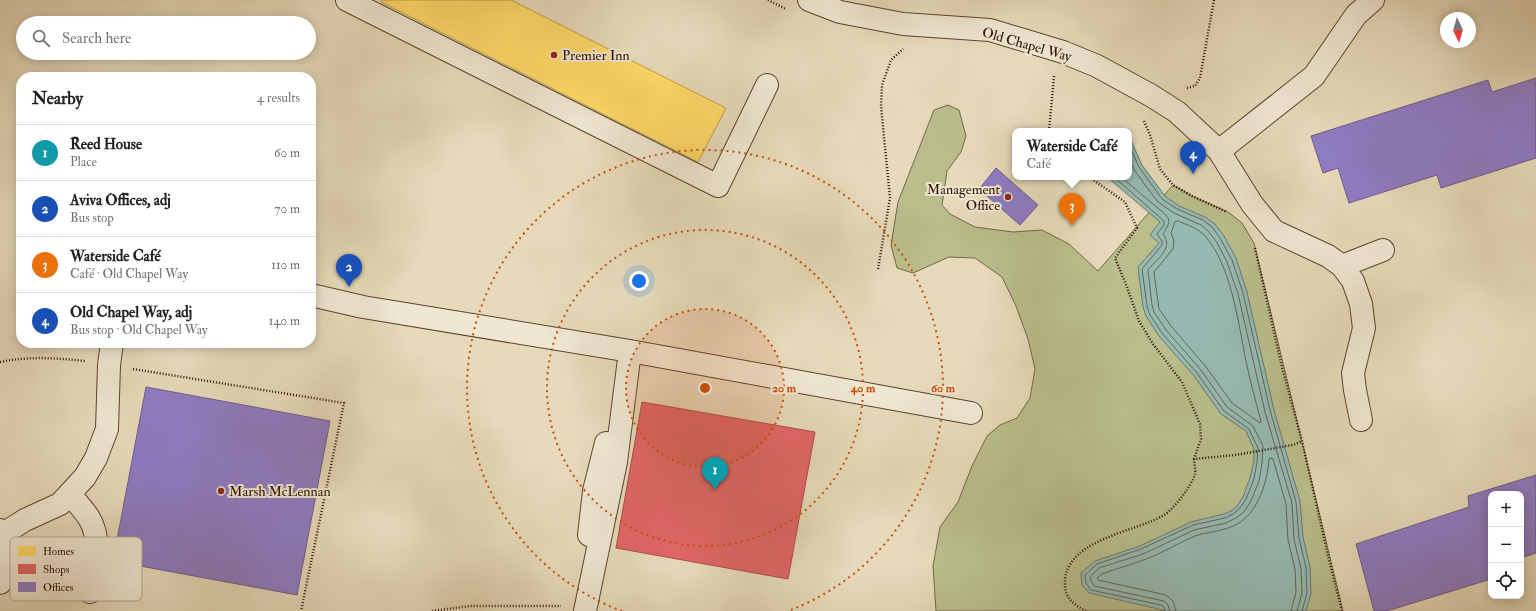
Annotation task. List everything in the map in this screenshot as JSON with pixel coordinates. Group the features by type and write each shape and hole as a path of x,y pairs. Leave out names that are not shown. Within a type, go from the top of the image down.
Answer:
{"street":[{"path":"347,0 718,186 767,85"},
{"name":"Old Chapel Way","path":"809,0 840,12 903,24 990,30 1063,52 1097,66 1152,96 1177,112 1219,151 1252,204 1274,231 1328,256 1342,266"},
{"path":"1219,151 1314,76 1356,15 1373,0"},
{"path":"1361,420 1354,390 1353,372 1364,328 1361,304 1353,280 1342,266 1383,250"},
{"path":"316,296 363,307 630,351 971,413"},
{"path":"0,583 5,556 5,545 1,532 60,504 85,477 96,458 107,429 109,365 111,348"},
{"path":"586,609 590,522 594,491 630,351"},
{"path":"70,494 89,518 96,537"}],"path":[{"path":"1152,96 1168,84 1186,89 1195,86 1200,78 1214,0"},
{"path":"878,269 890,198 881,106 882,86 891,60 903,48"},
{"path":"1049,128 1055,69 1063,52"},
{"path":"1144,119 1160,169 1173,185 1192,196 1228,212 1233,216"},
{"path":"1086,611 1073,604 1066,592 1065,577 1072,562 1083,550 1165,515 1185,493 1195,474 1194,459 1201,439 1200,424 1182,382 1153,344 1138,321 1127,286 1115,258 1137,228 1125,202 1093,180"},
{"path":"1254,243 1282,367 1302,441 1342,611"},
{"path":"0,362 28,358 56,358 109,365 344,403 301,611"},
{"path":"1194,459 1235,455 1293,445 1302,441"},
{"path":"432,611 470,606 533,605 586,609"}],"green space":[{"path":"948,105 959,110 966,136 961,152 947,171 942,205 950,214 975,227 1013,232 1042,230 1069,244 1098,271 1173,185 1192,196 1228,212 1242,223 1254,243 1343,611 936,611 933,566 940,527 958,502 972,466 987,436 1000,425 1017,418 1030,398 1035,369 1028,339 1016,306 1002,277 975,258 949,257 913,273 897,268 891,245 898,202 934,110"}],"water":[{"path":"1132,143 1142,165 1165,196 1179,206 1205,217 1215,224 1224,236 1236,258 1247,292 1274,410 1300,501 1303,537 1310,567 1311,594 1306,611 1167,611 1089,593 1082,585 1081,573 1095,561 1140,546 1191,522 1231,511 1237,506 1243,497 1254,461 1254,449 1246,431 1221,414 1194,376 1159,336 1146,316 1143,307 1138,267 1159,243 1150,235 1160,222 1111,180 1132,180"}],"building: Homes":[{"name":"Premier Inn","path":"382,0 511,0 726,108 698,162 381,2"}],"building: Shops":[{"path":"642,402 815,432 788,579 616,548"}],"building: Offices":[{"path":"1536,78 1536,158 1441,188 1437,175 1349,203 1338,168 1323,173 1311,136 1488,80 1492,92"},
{"name":"Management Office","path":"996,168 1038,205 1020,225 979,189"},
{"name":"Marsh McLennan","path":"146,387 330,421 297,595 142,566 142,537 118,537"},
{"path":"1536,475 1536,553 1524,557 1524,491 1488,491 1488,580 1387,611 1374,611 1356,544 1469,507 1468,496"}],"place":[{"name":"Premier Inn","path":"554,55"},
{"name":"Old Chapel Way, adj","path":"1193,174"},
{"name":"Management Office","path":"1008,197"},
{"name":"Waterside Café","path":"1072,226"},
{"name":"Aviva Offices, adj","path":"349,287"},
{"name":"Reed House","path":"715,490"},
{"name":"Marsh McLennan","path":"221,491"}]}
